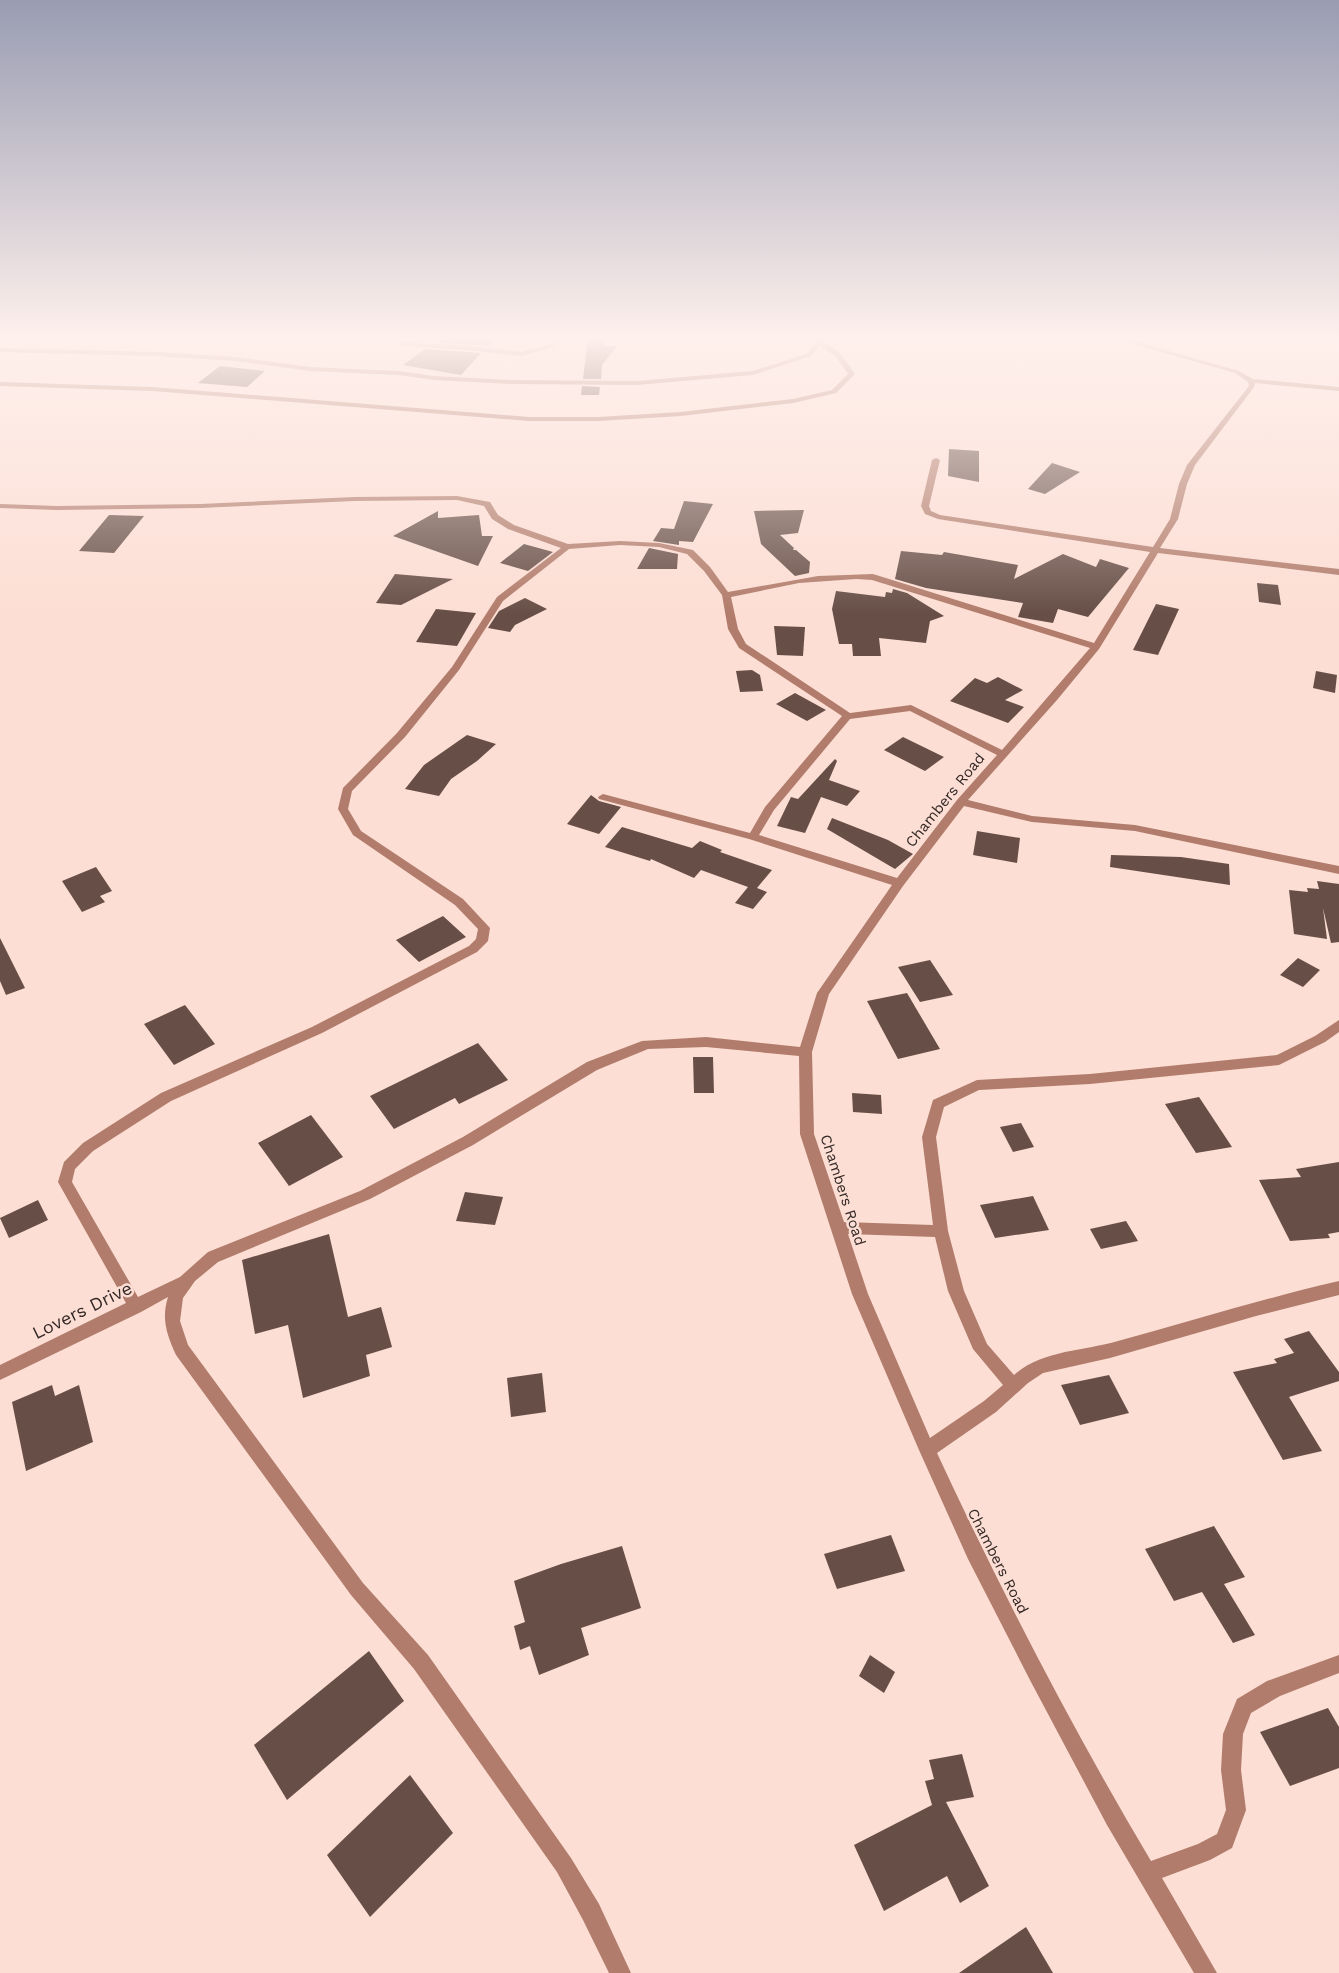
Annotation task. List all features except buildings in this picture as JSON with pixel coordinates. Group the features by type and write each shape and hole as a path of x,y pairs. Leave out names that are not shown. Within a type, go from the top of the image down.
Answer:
{"street":[{"name":"Chambers Road","path":"1206,1973 1114,1818 974,1552 927,1450 860,1294 808,1134 805,1052 823,993 899,883 961,802 1054,698 1096,647 1174,519 1183,484 1191,465 1219,429"},
{"path":"936,460 925,506 932,515 1051,536 1339,572"},
{"path":"0,506 57,508 190,506 354,499 457,498 487,504 495,518 510,527 567,547 630,543 659,545 690,552 707,569 726,595 732,629 742,646 844,712 846,716"},
{"path":"136,1307 65,1182 69,1166 88,1147 166,1097 317,1030 473,949 482,941 484,928 459,902 356,833 343,809 347,790 401,735 456,668 500,599 567,547"},
{"path":"726,595 848,575 873,577 1096,647"},
{"path":"753,837 774,802 846,716 911,708 1003,754"},
{"path":"603,797 753,837 899,883"},
{"path":"961,802 1032,818 1135,828 1339,870"},
{"path":"1013,1385 982,1349 956,1291 941,1231 929,1137 938,1104 977,1085 1090,1079 1279,1060 1320,1039 1339,1026"},
{"path":"620,1973 591,1912 558,1857 421,1662 357,1589 182,1350 174,1334 171,1316 173,1302 181,1283 197,1268 213,1257 365,1195 535,1102 592,1066 647,1044 706,1042 805,1052"},
{"path":"838,1228 941,1231"},
{"name":"Lovers Drive","path":"0,1373 181,1283"},
{"path":"927,1450 984,1411 1021,1377 1039,1367 1062,1360 1117,1349 1293,1298 1339,1288"},
{"path":"1147,1874 1203,1853 1225,1841 1236,1810 1232,1770 1234,1734 1244,1706 1274,1688 1339,1664"}]}
